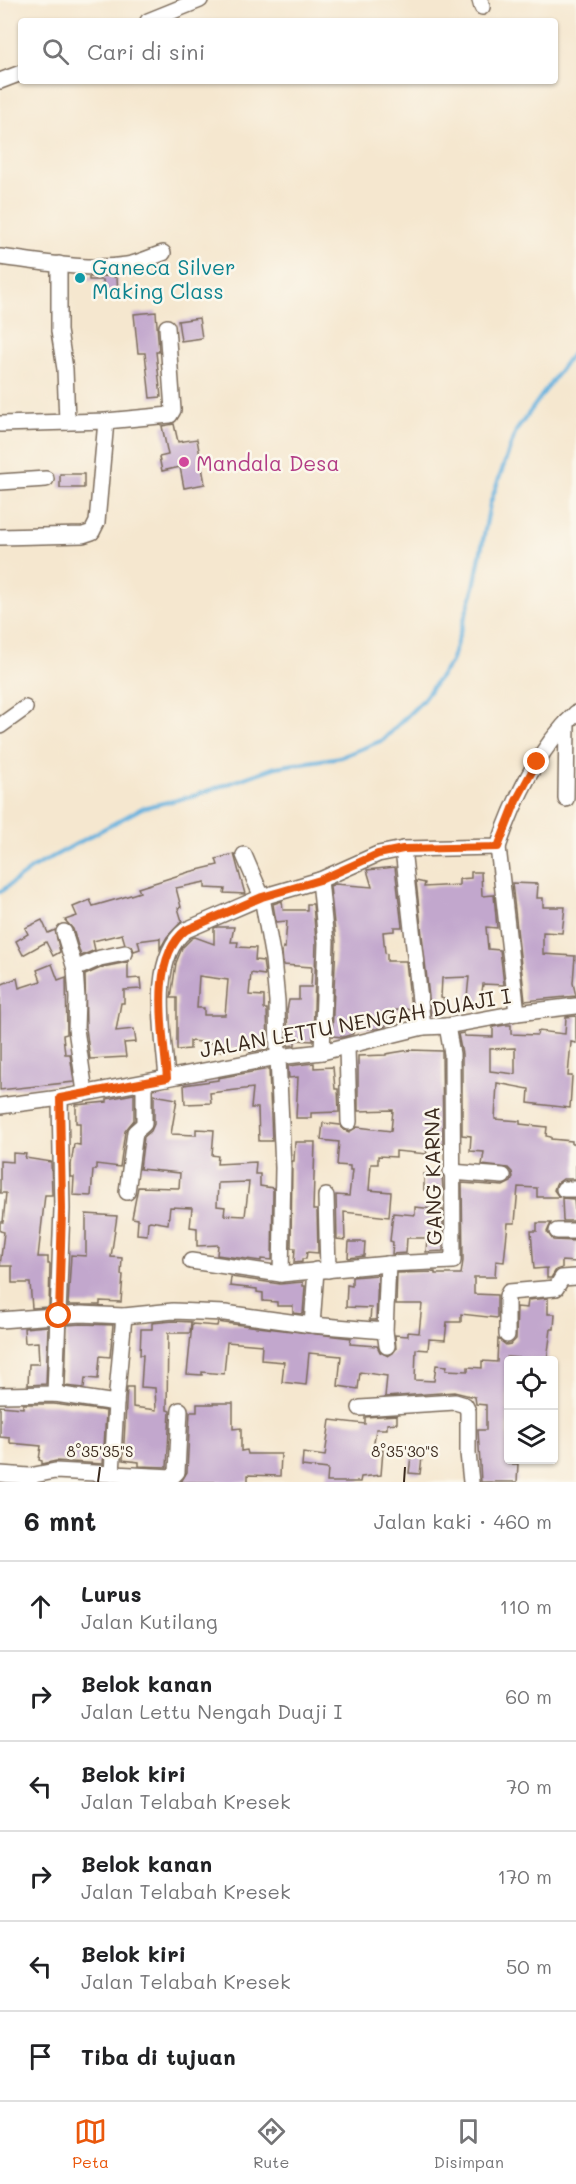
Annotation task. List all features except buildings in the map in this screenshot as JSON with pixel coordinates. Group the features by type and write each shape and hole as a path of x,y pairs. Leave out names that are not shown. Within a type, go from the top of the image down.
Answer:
{"street":[{"path":"155,18 200,0"},
{"path":"0,81 18,74"},
{"path":"0,257 59,264 130,265 163,253"},
{"path":"59,264 59,331 65,369 67,422"},
{"path":"0,424 106,422 166,417 172,413 167,327"},
{"path":"0,537 83,535 92,532 97,522 106,422"},
{"path":"0,482 46,479"},
{"path":"0,726 25,708"},
{"path":"566,799 571,718"},
{"path":"517,1013 498,847 516,801 537,762 571,718"},
{"path":"167,1078 161,983 166,961 174,942 186,930 262,897 320,880 378,854 403,849 498,847"},
{"path":"403,849 423,1027"},
{"path":"244,855 262,897 273,959 277,1001 283,1168 281,1274"},
{"path":"320,880 326,942 322,1052"},
{"path":"64,932 75,969 78,998 76,1029 85,1092"},
{"path":"75,969 100,958 125,952"},
{"name":"JALAN LETTU NENGAH DUAJI I","path":"0,1106 60,1098 278,1057 322,1052 423,1027 447,1026 517,1013 576,1006"},
{"name":"GANG KARNA","path":"191,1261 281,1274 388,1264 453,1261 452,1054 447,1026"},
{"path":"346,1047 349,1122"},
{"path":"127,1192 135,1132 144,1124 144,1083"},
{"path":"55,1394 62,1209 60,1098"},
{"path":"451,1172 503,1176"},
{"path":"312,1325 322,1270 326,1196"},
{"path":"557,1231 576,1231"},
{"path":"0,1320 81,1314 124,1316 174,1311 214,1313 312,1325 386,1338 388,1264"},
{"path":"507,1335 507,1296 509,1292 556,1288 562,1279 576,1277"},
{"path":"112,1474 124,1316"},
{"path":"0,1395 55,1394 116,1403"},
{"path":"360,1408 456,1402 465,1405 468,1411 471,1482"},
{"path":"0,1474 37,1478 55,1471 163,1480 174,1476 177,1472 180,1410"}],"waterway":[{"path":"0,892 34,867 142,808 193,796 276,767 341,757 383,740 422,701 451,662 474,587 490,504 516,431 576,348"}],"place":[{"name":"Ganeca Silver Making Class","path":"80,278"},
{"name":"Mandala Desa","path":"184,462"}],"route":[{"path":"59,1316 62,1209 60,1098 167,1078 161,983 168,954 180,935 186,930 262,897 320,880 378,854 403,849 498,847 516,801 537,762"}]}
